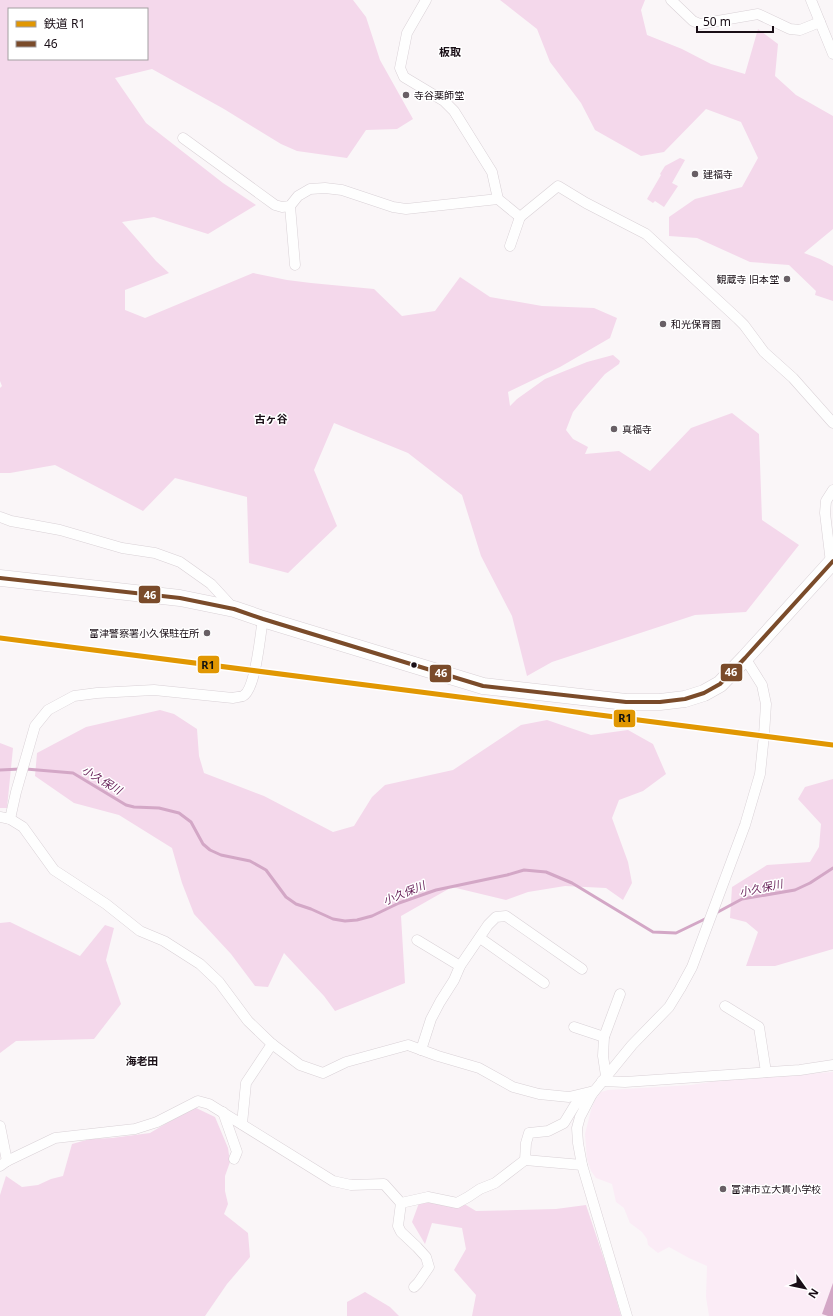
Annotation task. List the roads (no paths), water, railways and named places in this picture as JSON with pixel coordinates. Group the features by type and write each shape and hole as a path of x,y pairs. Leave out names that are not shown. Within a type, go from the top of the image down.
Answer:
{"highway":[{"path":"0,578 180,598 234,609 483,686 626,702 685,699 704,693 720,684 832,562"}],"street":[{"path":"426,0 408,33 400,68 404,77 444,101 454,111 492,172 498,199 520,217"},
{"path":"671,0 693,21 700,24 758,14 790,29 800,30 820,22"},
{"path":"811,0 833,54"},
{"path":"183,138 275,205 282,207 290,206"},
{"path":"510,246 520,217 558,186 586,203 642,231 738,319 764,352 794,378 833,423"},
{"path":"295,265 290,206 298,196 310,189 325,188 342,190 393,207 406,209 498,199"},
{"path":"832,562 825,514 826,501 833,490"},
{"path":"0,517 11,521 60,530 122,548 155,553 180,562 211,584 234,609"},
{"path":"263,619 254,677 250,688 243,696 233,698 154,690 97,693 74,696 48,710 35,726 20,777 5,818 23,828 54,870 106,904 140,931 164,941 200,964 219,982 248,1020 272,1044 300,1065 323,1073 346,1062 408,1045 479,1068 513,1087 539,1094 569,1097 593,1093"},
{"path":"626,1316 582,1165 577,1128 580,1118 593,1093 632,1045 669,1006 680,989 692,967 745,826 760,774 766,704 762,685 745,658"},
{"path":"422,1050 431,1020 454,980 460,966 488,925 496,917 506,916 582,969"},
{"path":"480,938 544,983"},
{"path":"417,940 460,966"},
{"path":"604,1079 604,1037 620,994"},
{"path":"725,1006 759,1027 766,1072"},
{"path":"574,1027 604,1037"},
{"path":"242,1124 246,1083 272,1044"},
{"path":"604,1079 626,1082 800,1070 833,1065"},
{"path":"525,1160 526,1143 529,1133 548,1130 564,1123 576,1104 593,1093"},
{"path":"0,1126 4,1163 55,1138 135,1128 157,1122 198,1102 209,1104 333,1181 351,1185 384,1184 402,1203"},
{"path":"223,1112 237,1152 234,1158"},
{"path":"402,1203 428,1197 458,1203 480,1189 495,1183 525,1160 582,1165"},
{"path":"402,1203 398,1226 401,1232 426,1257 429,1267 414,1287"}],"waterway":[{"name":"小久保川","path":"0,770 20,769"},
{"name":"小久保川","path":"26,769 73,773 126,805 134,807 159,808 179,813 191,822 203,844 210,850 221,855 250,861 266,870 286,897 296,904 333,919 345,921 357,920 372,916 399,903 436,890 524,870 546,872 572,883 653,932 676,933 707,918"},
{"name":"小久保川","path":"716,913 742,899 795,890 810,883 833,868"}],"rail line":[{"name":"R1","path":"0,638 833,745"}],"place":[{"name":"寺谷薬師堂","path":"406,95"},
{"name":"建福寺","path":"695,174"},
{"name":"観蔵寺 旧本堂","path":"787,279"},
{"name":"和光保育園","path":"663,324"},
{"name":"真福寺","path":"614,429"},
{"name":"富津警察署小久保駐在所","path":"207,633"},
{"name":"富津市立大貫小学校","path":"723,1189"}],"district":[{"name":"板取","path":"450,52"},
{"name":"古ヶ谷","path":"271,419"},
{"name":"海老田","path":"142,1061"}]}
